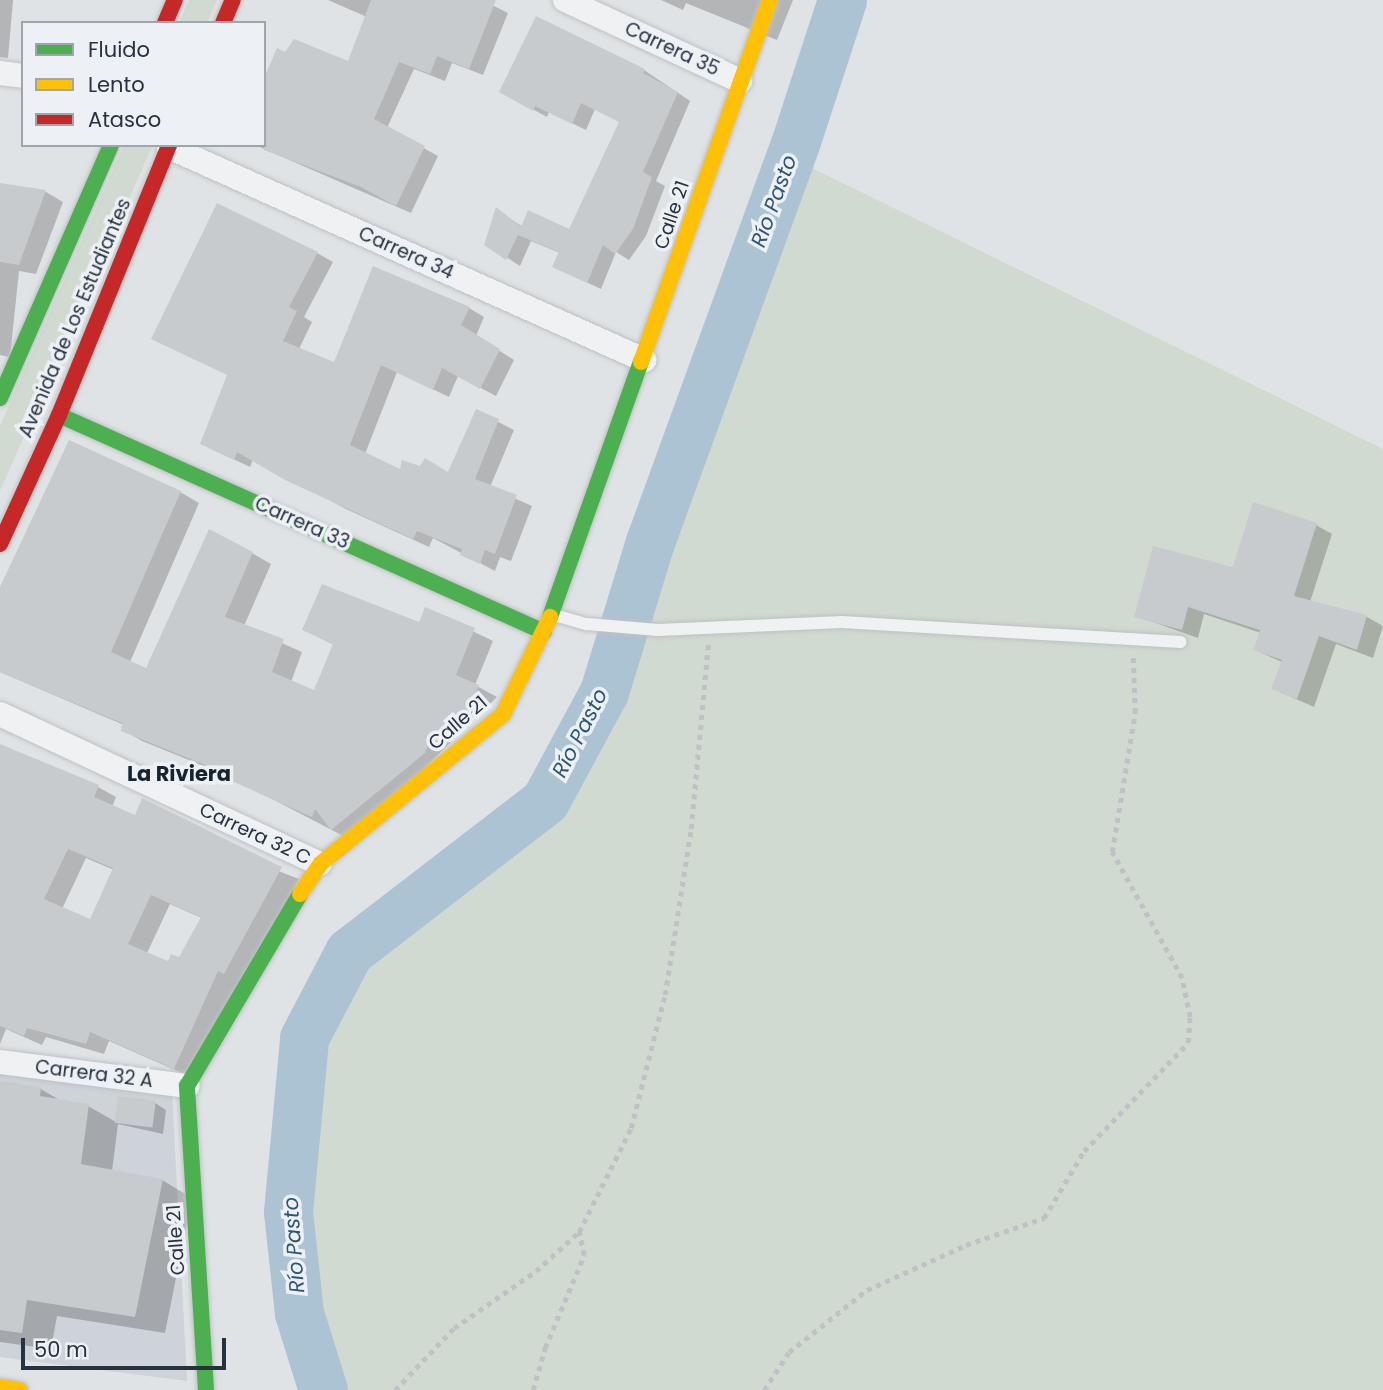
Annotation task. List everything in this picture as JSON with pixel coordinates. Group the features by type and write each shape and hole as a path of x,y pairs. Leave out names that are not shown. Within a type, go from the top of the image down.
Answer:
{"street":[{"path":"166,21 175,0"},
{"path":"224,21 233,0"},
{"name":"Carrera 35","path":"565,0 740,81"},
{"name":"Calle 21","path":"206,1390 187,1086 281,922 320,864 503,714 551,614 644,360 770,0"},
{"path":"0,73 21,76"},
{"name":"Avenida de Los Estudiantes","path":"0,398 6,371 110,147"},
{"name":"Avenida de Los Estudiantes","path":"0,544 59,415 169,147"},
{"name":"Carrera 34","path":"171,147 644,360"},
{"name":"Carrera 33","path":"59,415 544,632"},
{"name":"Carrera 32 C","path":"0,714 320,864"},
{"name":"Carrera 32 A","path":"0,1062 187,1086"},
{"path":"0,1387 20,1390"}],"lane":[{"path":"551,614 587,624 658,630 709,631 842,622 1180,642"}],"path":[{"path":"395,1390 454,1328 536,1271 579,1232 631,1128 665,995 691,829 709,631"},
{"path":"764,1390 789,1352 867,1290 965,1245 1044,1218 1084,1151 1188,1043 1191,1017 1182,978 1112,852 1135,712 1132,638"},
{"path":"533,1390 545,1348 584,1255 579,1232"}],"shaded area":[{"path":"189,0 217,0 208,21 180,21"},
{"path":"123,147 152,147 0,491 0,426"},
{"path":"790,157 1383,449 1383,1390 323,1390 299,1313 288,1212 304,1038 349,952 545,801 604,692 650,542"},
{"path":"0,1068 172,1089 187,1381 0,1357"}],"building":[{"path":"371,0 496,0 469,69 437,56 430,74 399,62 374,119 425,146 396,206 361,187 264,150 266,73 277,48 285,52 294,39 348,61"},
{"path":"536,16 645,69 643,73 678,92 643,172 652,177 633,229 615,254 603,245 587,283 552,267 559,252 518,235 506,260 484,245 496,207 521,227 528,210 569,229 619,122 581,103 572,124 535,106 533,111 499,92"},
{"path":"0,183 46,190 19,265 0,262"},
{"path":"217,203 318,252 289,307 297,311 283,341 334,362 373,266 470,307 461,325 500,349 480,389 442,368 433,390 381,365 350,445 400,469 402,460 420,466 425,458 448,472 476,409 499,419 475,479 517,495 495,554 485,550 480,564 460,555 462,549 417,531 413,539 285,480 237,452 234,460 200,444 227,375 151,339"},
{"path":"69,440 181,491 111,652 146,668 209,529 253,552 225,617 284,639 272,672 314,690 333,644 302,630 322,584 419,622 425,607 475,628 456,675 479,685 465,720 435,745 429,743 425,753 331,830 315,809 312,817 223,777 225,773 121,731 122,723 0,672 0,587"},
{"path":"1253,502 1317,523 1294,596 1367,615 1357,650 1319,636 1297,699 1271,689 1282,660 1253,650 1260,630 1188,607 1182,630 1134,617 1153,546 1233,567"},
{"path":"0,744 99,785 94,797 135,815 142,798 282,867 224,974 218,971 174,1069 90,1032 86,1044 27,1028 24,1036 0,1026","holes":["68,849 113,868 90,919 44,899","151,895 201,917 179,957 171,954 168,961 128,944"]},
{"path":"0,1081 41,1087 40,1096 89,1104 81,1164 163,1179 135,1317 27,1300 22,1333 0,1330"},
{"path":"118,1096 156,1101 152,1127 115,1123"}],"waterway":[{"name":"Río Pasto","path":"323,1390 299,1313 288,1212 304,1038 349,952 545,801 604,692 650,542 795,144 842,0"}],"traffic: fast":[{"path":"0,398 110,147"},
{"path":"550,617 641,362"},
{"path":"59,415 544,632"},
{"path":"206,1390 187,1086 300,894"}],"traffic: slow":[{"path":"641,362 770,0"},
{"path":"300,894 320,864 503,714 550,617"},
{"path":"0,1387 20,1390"}],"traffic: jam":[{"path":"166,21 175,0"},
{"path":"224,21 233,0"},
{"path":"0,544 59,415 168,147"}],"district":[{"name":"La Riviera","path":"179,774"}]}
